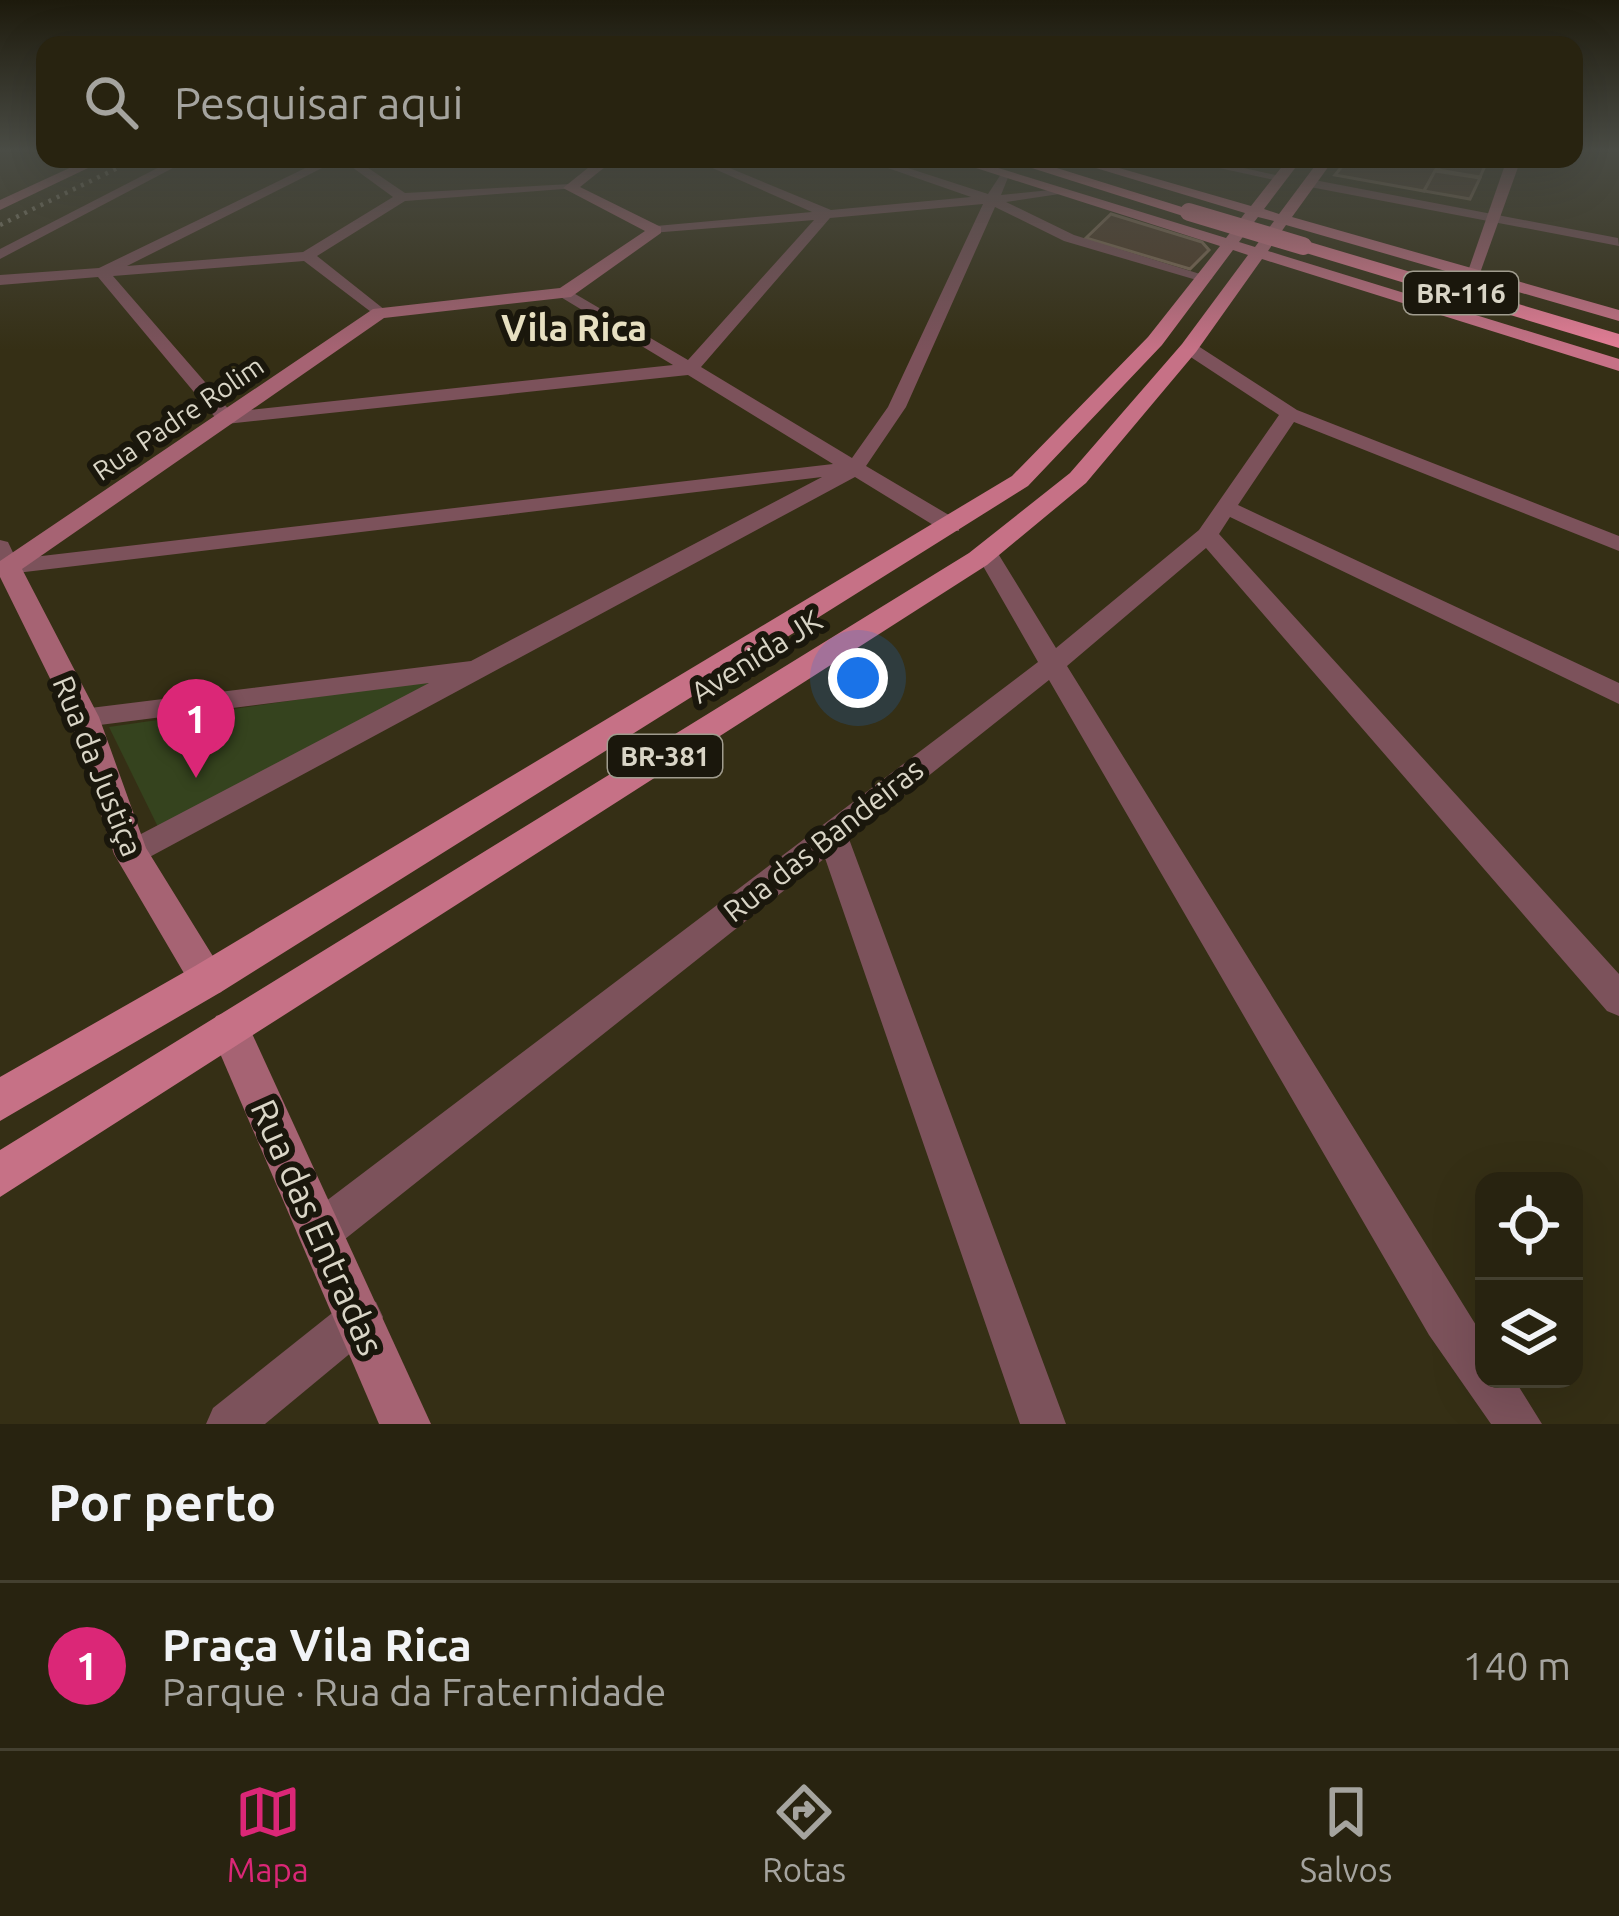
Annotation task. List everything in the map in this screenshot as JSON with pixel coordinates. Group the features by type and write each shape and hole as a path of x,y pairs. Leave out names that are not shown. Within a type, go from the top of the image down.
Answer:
{"highway":[{"name":"BR-116","path":"1208,217 1619,341"}],"main road":[{"path":"1142,217 1619,365"},
{"name":"Avenida JK","path":"0,1175 986,552 1078,478 1189,348 1244,248 1252,217"},
{"path":"1273,217 1619,316"},
{"name":"Avenida JK","path":"0,1100 208,979 1020,482 1156,341 1205,278 1284,217"}],"street":[{"path":"0,255 72,217"},
{"path":"102,272 214,217"},
{"path":"0,280 307,256 369,217"},
{"path":"630,217 656,230"},
{"path":"307,256 379,313 566,293 656,230 790,217"},
{"path":"102,272 226,418 690,370 824,217"},
{"path":"131,854 855,468 897,407 984,217"},
{"path":"1027,217 1069,238 1205,278"},
{"path":"1472,274 1496,218 1618,242"},
{"path":"566,293 951,526"},
{"name":"Rua Padre Rolim","path":"4,557 226,418 379,313"},
{"path":"1189,348 1290,414 1619,544"},
{"name":"Rua das Bandeiras","path":"320,1232 1054,663 1207,535 1290,414"},
{"path":"4,557 855,468"},
{"path":"1228,508 1619,694"},
{"path":"1207,535 1619,999"},
{"path":"986,552 1444,1320 1475,1363"},
{"name":"Rua da Justiça","path":"4,557 84,717 131,854 208,979"},
{"path":"84,717 482,667"},
{"path":"831,832 1042,1424"},
{"name":"Rua das Entradas","path":"230,1030 405,1424"},
{"path":"229,1424 361,1317"},
{"path":"1493,1388 1519,1424"}],"green space":[{"path":"453,677 159,829 109,727"}],"building":[{"path":"1107,217 1122,217 1202,242 1209,250 1190,269 1086,238"}],"railway":[{"path":"0,225 16,217"}],"place":[{"name":"Praça Vila Rica","path":"196,778"}],"district":[{"name":"Vila Rica","path":"574,327"}]}
